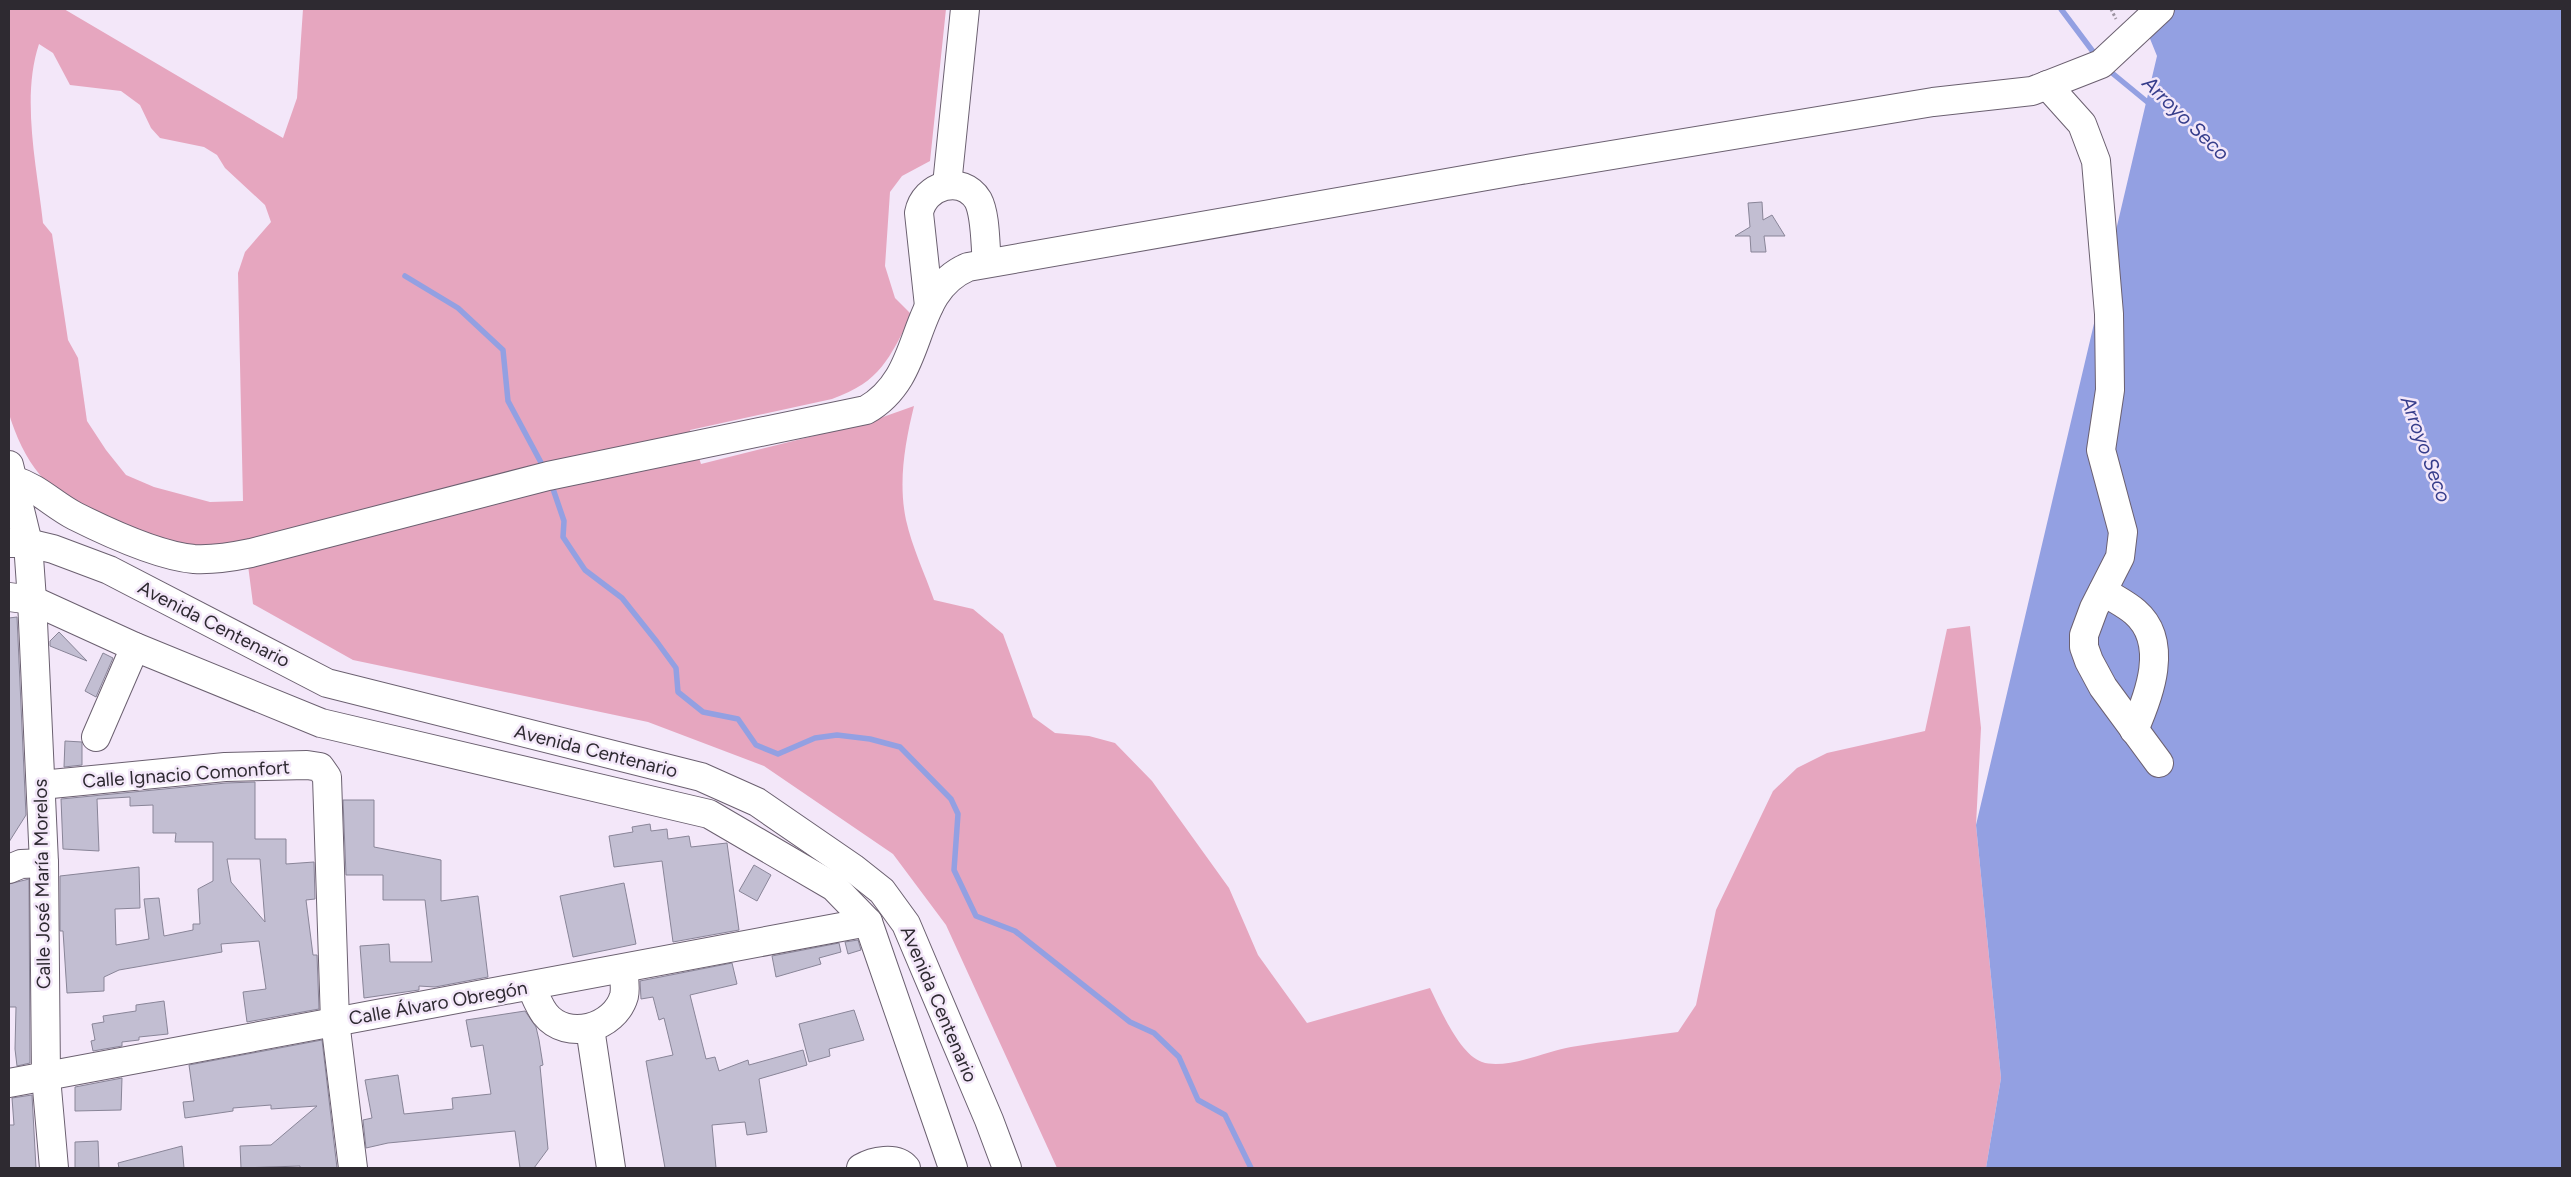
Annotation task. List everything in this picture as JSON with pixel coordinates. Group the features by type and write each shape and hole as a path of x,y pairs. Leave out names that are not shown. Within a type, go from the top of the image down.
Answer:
{"street":[{"path":"947,185 966,9"},
{"path":"11,472 75,516 166,553 193,559 233,557 548,476 856,414 878,403 899,381 929,306 946,280 968,267 1894,108 2032,91 2102,64 2160,9"},
{"path":"2047,85 2082,124 2096,161 2109,314 2110,390 2102,450 2123,532 2120,557 2084,635 2084,647 2103,687 2159,763"},
{"path":"929,306 919,213 928,194 947,185 967,190 978,201 987,263"},
{"name":"Calle José María Morelos","path":"11,472 21,599 41,786 44,863 46,1077 54,1168"},
{"name":"Avenida Centenario","path":"18,543 53,549 109,570 327,683 701,778 757,802 854,868 882,891 906,924 990,1120 1007,1168"},
{"path":"2103,591 2136,613 2145,624 2153,646 2152,679 2145,704 2134,730"},
{"name":"Avenida Centenario","path":"21,599 321,723 710,814 834,887 868,922 952,1168"},
{"path":"96,737 135,647"},
{"name":"Calle Ignacio Comonfort","path":"41,786 224,767 307,765 320,767 327,777 336,1021"},
{"path":"9,869 21,864 44,863"},
{"name":"Calle Álvaro Obregón","path":"9,1083 868,922"},
{"path":"532,986 546,1016 559,1025 574,1029 590,1028 605,1022 616,1011 624,997 623,969"},
{"path":"336,1021 353,1168"},
{"path":"590,1028 611,1168"},
{"path":"861,1168 868,1164 883,1161 895,1162 906,1168"}],"shaded area":[{"path":"9,9 64,9 283,138 297,98 303,9 946,9 930,161 902,176 890,192 885,266 895,298 912,315 882,367 873,376 849,392 832,399 690,430 701,464 869,422 914,406 904,463 904,506 912,540 934,600 973,609 1003,634 1033,717 1055,733 1089,736 1115,743 1152,781 1229,888 1258,955 1307,1023 1430,988 1451,1030 1466,1050 1482,1062 1492,1064 1514,1062 1571,1047 1678,1032 1696,1005 1716,910 1773,791 1797,768 1827,753 1925,731 1947,629 1970,626 1981,728 1976,825 2001,1078 1986,1168 1057,1168 946,925 893,854 764,766 648,722 353,660 253,604 245,542 207,548 169,541 118,522 52,486 40,475 25,454 9,414","holes":["39,44 53,53 70,85 121,91 140,105 151,128 160,138 204,147 217,155 225,168 265,205 271,222 245,252 238,273 243,501 210,502 154,487 126,475 106,450 87,421 78,358 68,340 52,234 43,223 34,156 31,87"]}],"water":[{"path":"2138,9 2562,9 2562,1168 1986,1168 2001,1078 1976,825 2157,56"}],"building":[{"path":"1762,202 1763,220 1772,215 1785,236 1764,236 1766,252 1751,252 1750,236 1735,236 1750,227 1748,203"},
{"path":"17,617 26,815 9,842 9,618"},
{"path":"59,632 87,661 50,646 50,641"},
{"path":"103,653 113,658 96,697 85,691"},
{"path":"65,741 82,742 82,765 64,767"},
{"path":"255,782 255,839 286,839 286,864 314,862 315,899 306,900 313,955 317,955 319,1009 247,1022 243,992 266,989 259,941 221,944 222,952 119,970 104,977 104,991 67,993 63,931 60,931 60,876 139,867 140,908 115,909 116,945 149,939 144,899 159,898 164,936 193,930 193,924 200,924 198,889 213,881 213,842 175,842 176,833 153,833 153,805 130,806 130,797 97,799 99,851 63,849 61,799 226,783","holes":["227,859 260,859 265,922 231,882"]},
{"path":"343,800 374,800 374,847 441,860 441,901 478,896 488,977 435,987 419,986 419,990 364,998 360,946 389,944 390,962 432,962 425,900 383,900 383,875 346,875"},
{"path":"650,824 651,831 667,829 668,839 689,836 691,847 727,843 739,930 673,942 662,861 614,867 609,836 633,832 632,827"},
{"path":"754,865 771,875 757,901 739,891"},
{"path":"29,879 30,1063 17,1066 15,1049 16,1007 9,1007 9,884"},
{"path":"624,883 636,944 573,957 560,896"},
{"path":"858,940 861,950 848,954 845,942"},
{"path":"839,943 841,952 819,958 821,964 776,977 772,956"},
{"path":"732,963 737,984 690,995 706,1059 715,1057 719,1071 748,1060 749,1065 803,1050 807,1065 759,1079 767,1132 747,1135 745,1122 712,1125 716,1168 665,1168 646,1061 673,1055 664,1018 659,1020 653,997 641,999 640,981"},
{"path":"164,1001 168,1034 139,1037 139,1040 122,1042 122,1046 93,1051 91,1041 95,1040 92,1024 104,1022 103,1016 136,1011 136,1005"},
{"path":"854,1010 864,1040 829,1049 830,1056 809,1062 799,1024"},
{"path":"525,1011 536,1027 539,1040 543,1065 540,1066 548,1149 534,1168 520,1168 515,1131 388,1143 366,1148 363,1120 372,1118 365,1080 398,1075 404,1114 453,1109 452,1098 491,1094 483,1045 471,1047 466,1020"},
{"path":"322,1040 337,1168 300,1168 300,1166 241,1168 240,1146 271,1145 317,1106 271,1109 271,1105 233,1108 233,1111 185,1118 183,1102 194,1101 189,1065"},
{"path":"122,1078 121,1110 75,1111 75,1087"},
{"path":"32,1095 36,1168 9,1168 9,1125 14,1125 12,1098"},
{"path":"98,1141 99,1168 75,1168 75,1142"},
{"path":"182,1146 184,1168 119,1168 118,1163"}],"waterway":[{"name":"Arroyo Seco","path":"2061,9 2097,57"},
{"name":"Arroyo Seco","path":"2106,68 2151,105"},
{"path":"405,276 458,308 503,350 508,401 545,470"},
{"path":"551,483 564,521 563,537 585,570 622,598 657,642 676,668 678,692 703,712 738,719 756,745 778,754 815,738 837,735 870,739 900,747 951,799 958,814 954,870 976,916 1015,931 1130,1022 1154,1033 1179,1057 1198,1100 1225,1115 1251,1168"}]}
